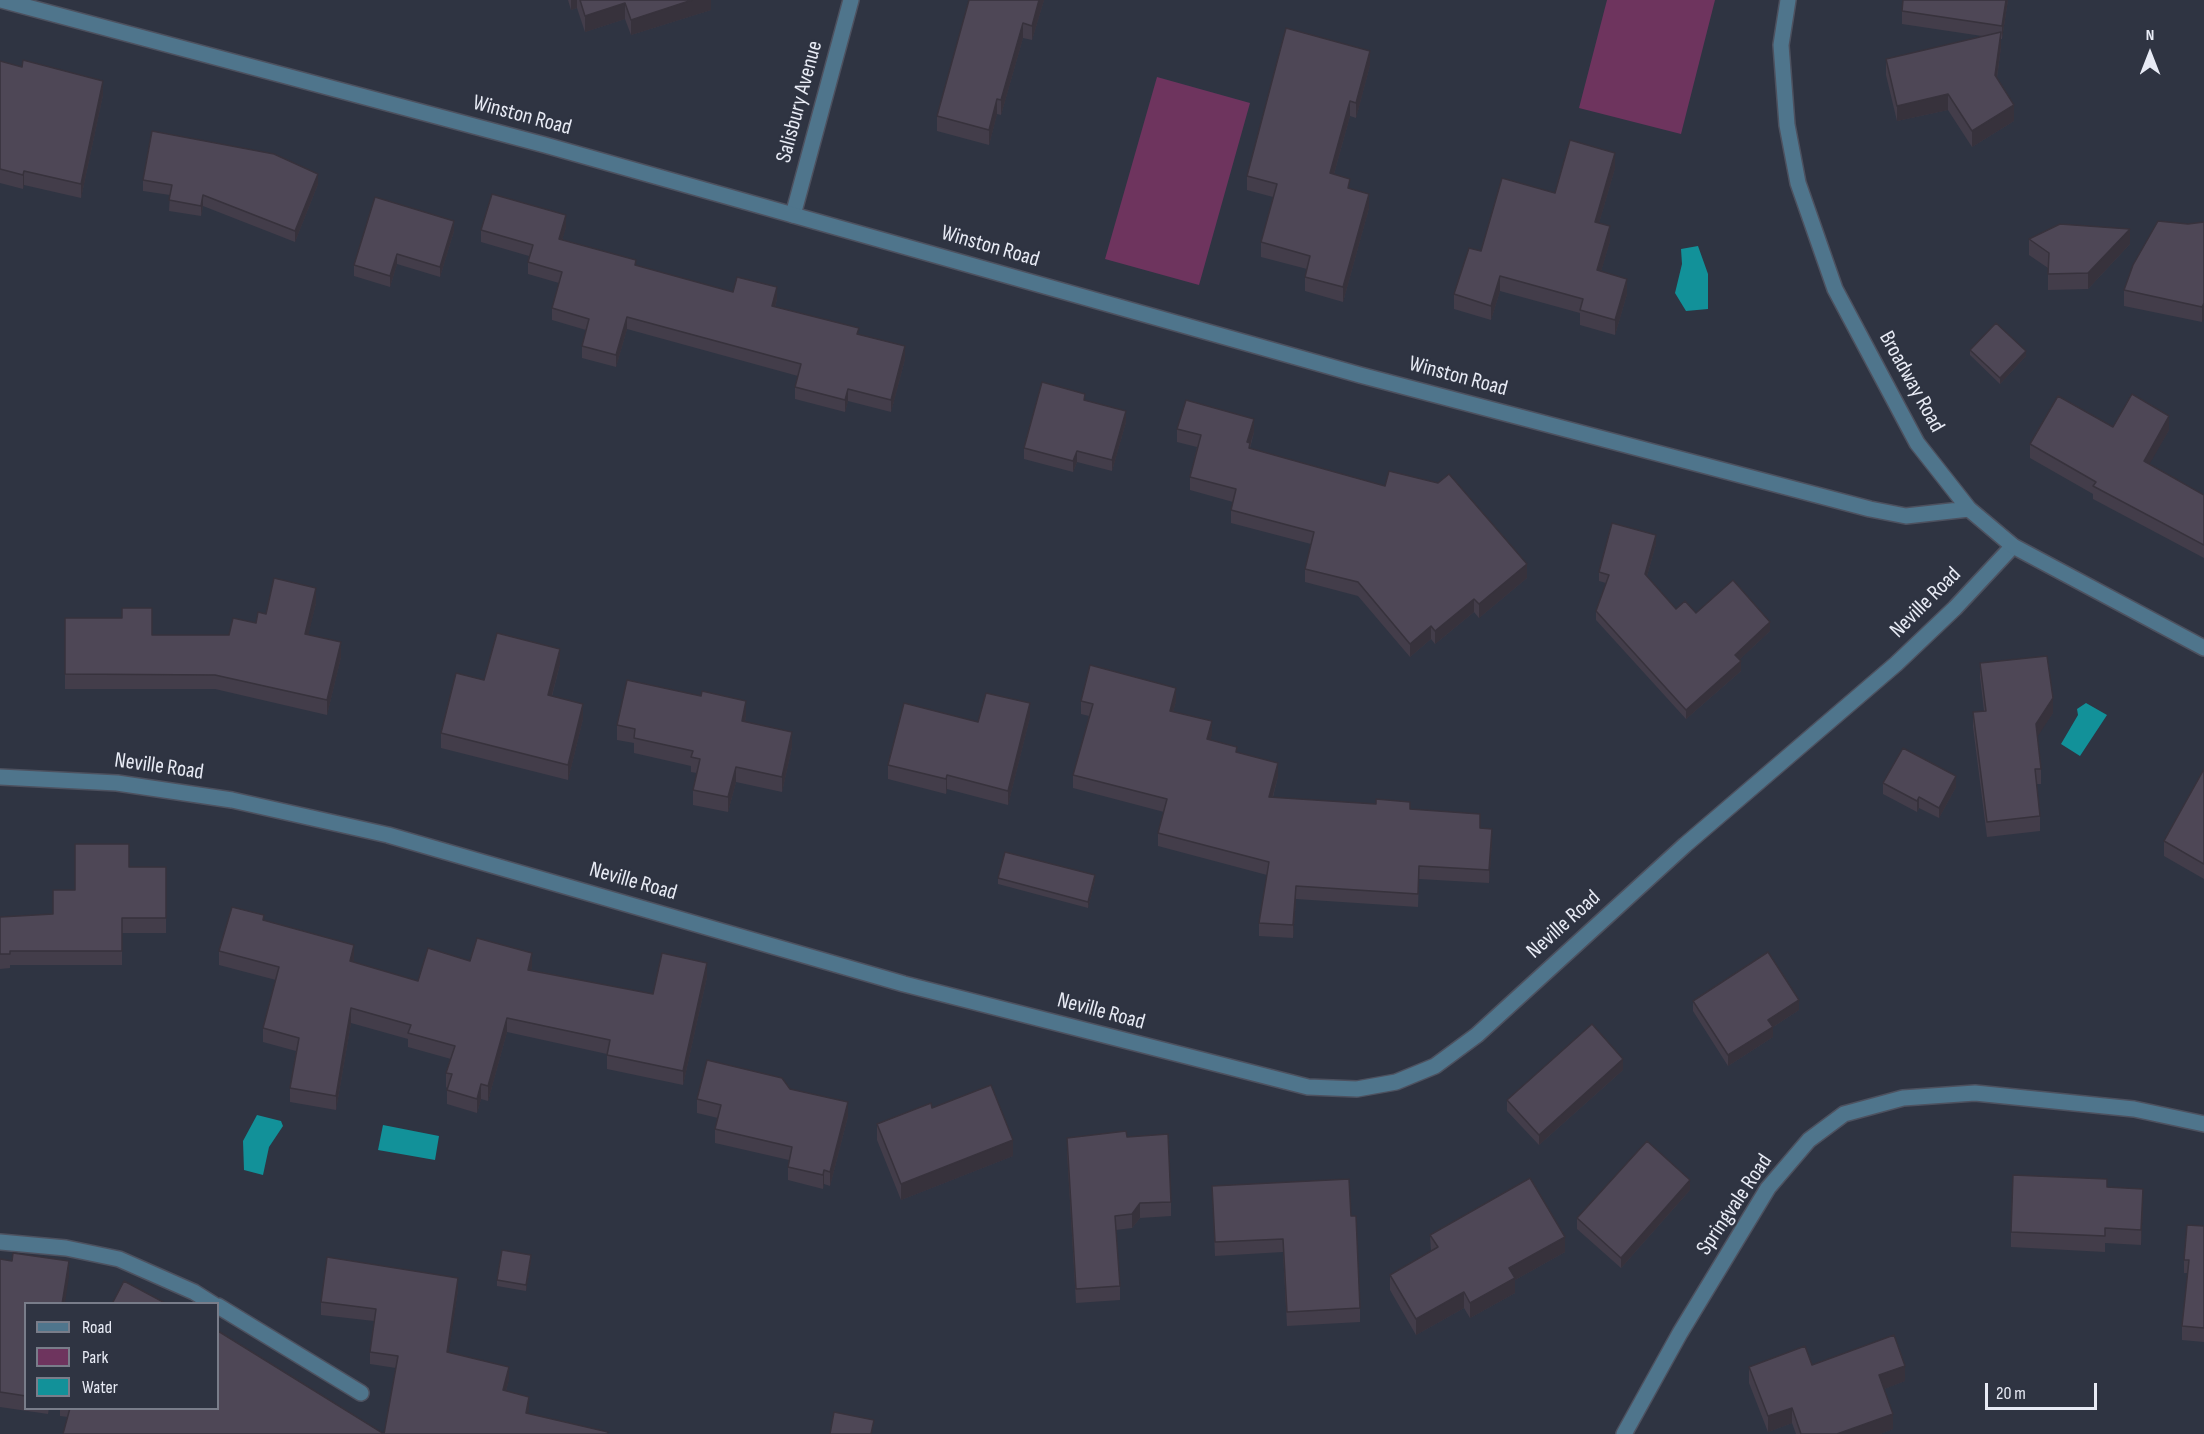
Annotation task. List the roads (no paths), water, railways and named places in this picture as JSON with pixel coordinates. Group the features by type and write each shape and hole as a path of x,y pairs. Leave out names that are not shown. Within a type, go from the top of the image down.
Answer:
{"street":[{"name":"Winston Road","path":"1,0 534,142 1360,375 1870,509 1906,516 1970,509"},
{"name":"Salisbury Avenue","path":"793,215 851,0"},
{"name":"Broadway Road","path":"1788,0 1781,45 1787,125 1797,183 1835,289 1917,443 1970,509 2013,546 2204,648"},
{"name":"Neville Road","path":"0,777 117,783 232,800 388,835 904,984 1308,1087 1357,1089 1396,1082 1435,1066 1477,1035 1685,845 1896,664 1955,608 2013,546"},
{"name":"Springvale Road","path":"1624,1434 1680,1333 1768,1188 1809,1140 1844,1114 1903,1098 1975,1093 2134,1109 2204,1124"},
{"path":"0,1242 66,1248 119,1259 194,1292 210,1302"},
{"path":"219,1307 361,1393"}],"water":[{"path":"1698,246 1708,274 1708,309 1686,311 1675,293 1682,264 1681,249"},
{"path":"2086,703 2107,715 2080,756 2061,744 2078,715 2077,709"},
{"path":"257,1115 281,1121 283,1126 269,1147 263,1175 244,1170 243,1141"},
{"path":"383,1125 439,1136 435,1160 378,1150"}]}
